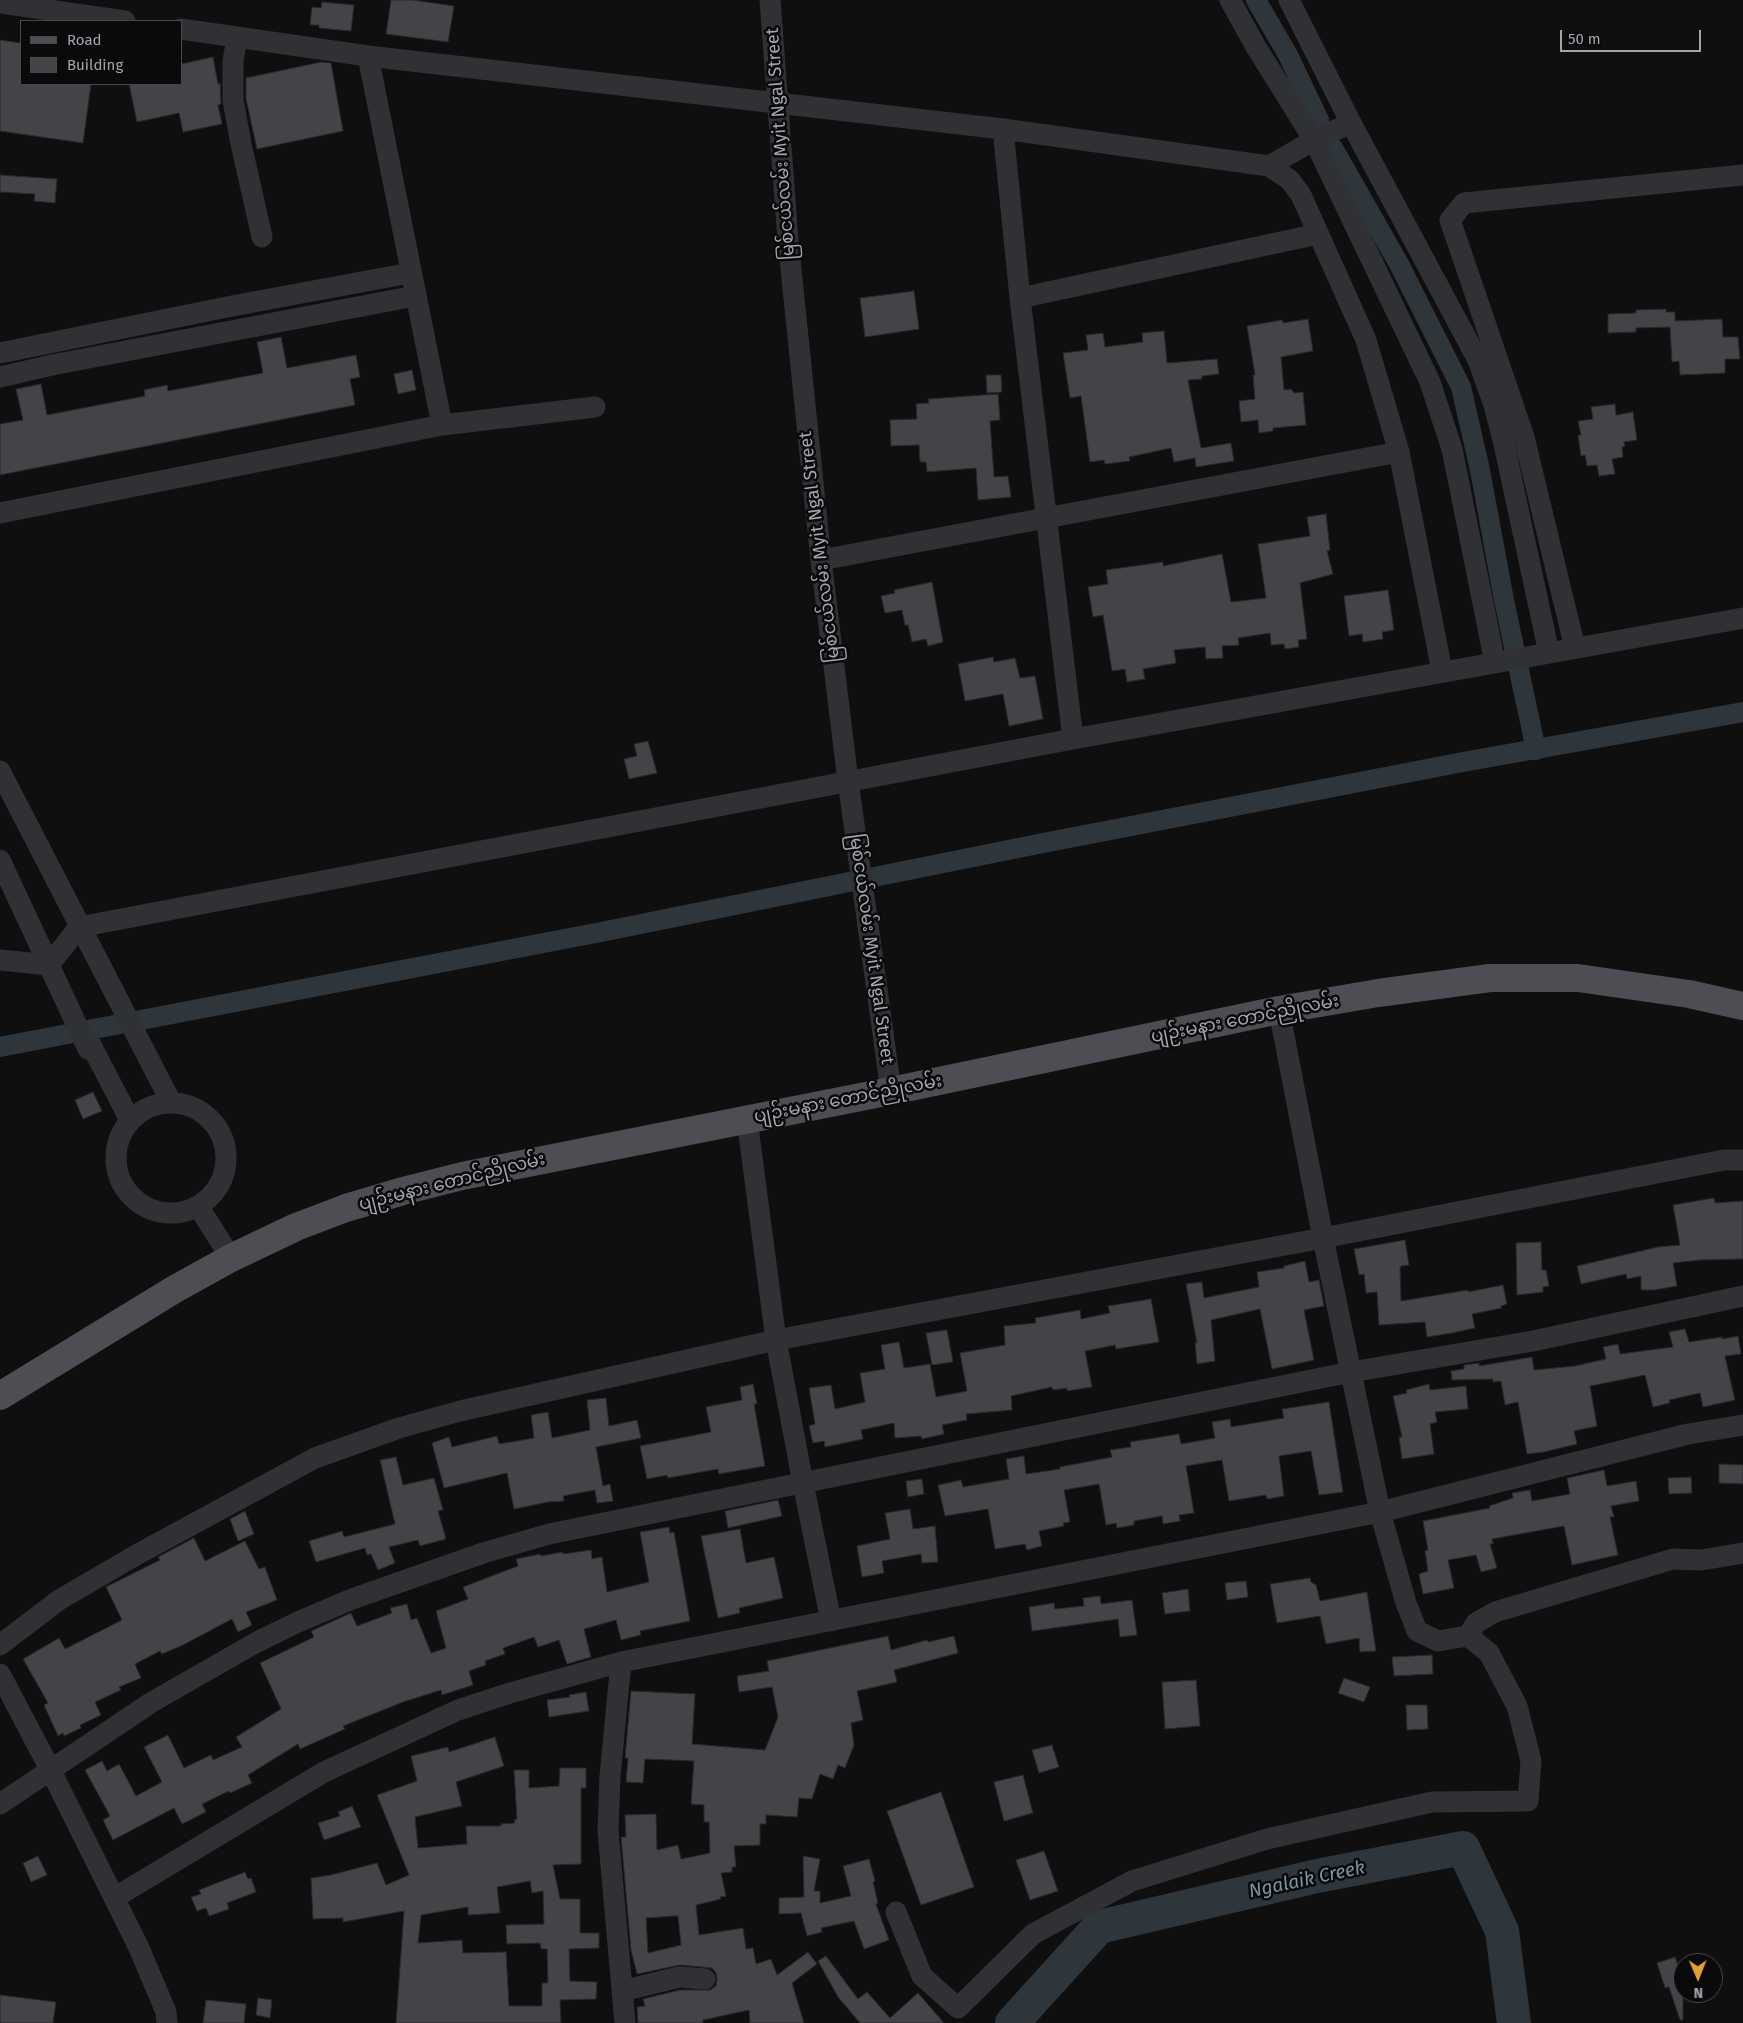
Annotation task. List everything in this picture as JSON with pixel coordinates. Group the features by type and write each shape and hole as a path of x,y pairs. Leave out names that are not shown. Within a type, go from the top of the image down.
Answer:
{"main road":[{"name":"ပျဉ်းမနား တောင်ညိုလမ်း","path":"0,1396 175,1289 231,1258 296,1227 403,1191 471,1174 891,1091 1279,1010 1378,993 1490,978 1578,978 1689,994 1743,1006"}],"street":[{"name":"မြစ်ငယ်လမ်း Myit Ngal Street","path":"770,0 800,367 821,560 848,781 891,1091"},
{"path":"1230,0 1256,47 1314,140 1430,382 1452,449 1500,662"},
{"path":"1289,0 1351,123 1478,360 1494,405 1504,444 1540,655"},
{"path":"0,3 118,20"},
{"path":"182,30 368,56 778,101 1003,129 1269,166 1281,172 1296,187 1307,207 1366,340 1399,452 1442,671"},
{"path":"238,38 233,61 233,100 240,144 262,237"},
{"path":"368,56 442,426"},
{"path":"1269,166 1314,140 1351,123"},
{"path":"1003,129 1020,298 1073,739"},
{"path":"1575,648 1524,437 1450,220 1464,203 1743,175"},
{"path":"1020,298 1318,234"},
{"path":"0,353 232,306 410,273"},
{"path":"294,295 301,317"},
{"path":"0,377 52,365 415,296"},
{"path":"232,306 237,329"},
{"path":"47,343 52,365"},
{"path":"0,513 442,426 595,407"},
{"path":"821,560 1399,452"},
{"path":"49,965 80,927 1073,739 1743,618"},
{"path":"0,771 171,1102"},
{"path":"0,860 49,965 90,1047 130,1120"},
{"path":"0,960 49,965"},
{"path":"896,1912 922,1976 958,2008 1033,1934 1132,1881 1266,1838 1432,1802 1528,1801 1531,1761 1517,1706 1489,1653 1468,1636 1438,1641 1417,1631 1406,1603 1380,1512 1323,1238 1279,1010"},
{"path":"171,1102 189,1105 205,1114 218,1127 225,1144 226,1162 222,1180 212,1195 198,1206 182,1212 164,1212 147,1207 133,1198 122,1184 116,1168 116,1151 121,1134 130,1120 149,1107 171,1102"},
{"path":"747,1119 776,1340 831,1621"},
{"path":"0,1645 59,1600 138,1554 315,1458 399,1428 460,1411 776,1340 1323,1238 1724,1160 1743,1160"},
{"path":"198,1206 231,1258"},
{"path":"0,1804 152,1702 257,1642 352,1599 484,1553 549,1534 1351,1372 1533,1341 1743,1296"},
{"path":"114,1898 324,1772 395,1738 476,1704 510,1693 621,1662 1380,1512 1688,1434 1743,1425"},
{"path":"1468,1636 1476,1623 1495,1612 1673,1559 1701,1560 1743,1553"},
{"path":"621,1662 610,1776 608,1831 625,2023"},
{"path":"0,1674 50,1769 139,1948 166,2012 168,2023"},
{"path":"622,1991 678,1977 705,1979"}],"building":[{"path":"391,0 413,0 454,6 448,42 386,34"},
{"path":"322,2 354,5 351,31 319,28 319,25 310,25 312,7 321,8"},
{"path":"0,40 20,43 20,85 91,85 83,143 0,131"},
{"path":"213,57 218,84 220,83 221,104 218,105 222,124 183,132 179,113 137,122 129,85 182,85 182,64"},
{"path":"321,62 331,63 343,131 257,149 246,99 246,78"},
{"path":"0,175 57,179 55,203 34,201 35,194 0,192"},
{"path":"914,291 919,329 865,337 860,298"},
{"path":"1666,309 1666,312 1675,312 1675,321 1722,319 1723,337 1738,337 1740,359 1725,359 1725,373 1680,375 1679,361 1672,362 1670,327 1636,328 1636,332 1608,333 1608,314 1636,313 1636,310"},
{"path":"1308,319 1313,351 1281,357 1284,390 1291,389 1294,393 1303,392 1306,425 1273,428 1273,431 1259,433 1258,420 1241,422 1239,401 1255,399 1253,375 1255,375 1247,326 1282,320 1283,323"},
{"path":"1164,331 1167,363 1217,359 1219,374 1202,376 1202,379 1188,380 1201,448 1231,443 1234,461 1196,467 1195,458 1174,462 1171,448 1129,457 1130,461 1105,464 1104,460 1090,462 1081,396 1070,398 1063,353 1088,350 1086,335 1103,333 1105,347 1143,342 1142,333"},
{"path":"281,337 287,368 356,355 360,377 350,379 355,405 0,475 0,424 23,420 16,389 41,384 47,415 145,396 144,390 167,385 168,391 263,373 257,342"},
{"path":"412,370 416,390 398,394 394,374"},
{"path":"986,375 1001,375 1002,392 987,393"},
{"path":"998,394 1000,420 990,421 994,477 1008,476 1011,497 978,500 976,468 927,472 926,462 920,462 919,445 891,446 890,420 917,419 916,404 929,403 928,399"},
{"path":"1615,404 1616,415 1633,412 1637,440 1624,442 1625,446 1622,447 1623,457 1612,459 1615,474 1599,476 1597,465 1587,466 1585,455 1581,456 1578,435 1581,435 1578,421 1593,419 1591,407"},
{"path":"1326,514 1330,550 1327,551 1333,574 1300,583 1307,639 1298,640 1299,647 1285,649 1284,644 1271,645 1270,633 1238,638 1239,645 1222,646 1223,658 1206,659 1205,647 1174,650 1176,663 1143,669 1145,679 1127,682 1125,669 1112,671 1103,615 1093,617 1088,587 1108,584 1106,570 1163,562 1163,566 1222,554 1231,602 1266,598 1258,544 1310,536 1307,517"},
{"path":"932,582 943,642 928,646 926,639 912,642 908,625 905,625 902,610 885,613 881,596 895,593 894,590"},
{"path":"1388,590 1394,630 1382,632 1383,639 1363,642 1362,634 1349,636 1344,596"},
{"path":"993,657 994,662 1015,658 1020,678 1035,676 1043,719 1009,726 1003,694 965,701 958,664"},
{"path":"648,741 657,773 629,779 624,759 637,756 634,744"},
{"path":"93,1092 102,1111 83,1119 75,1100"},
{"path":"1714,1198 1715,1203 1743,1201 1743,1259 1673,1263 1677,1286 1654,1290 1641,1290 1641,1276 1627,1279 1626,1274 1581,1284 1577,1266 1658,1247 1680,1245 1673,1205"},
{"path":"1405,1240 1409,1265 1401,1266 1400,1268 1401,1301 1503,1285 1507,1304 1501,1306 1502,1308 1472,1314 1475,1328 1452,1333 1427,1337 1425,1322 1379,1325 1377,1292 1366,1293 1364,1274 1359,1275 1354,1249"},
{"path":"1541,1242 1542,1270 1546,1270 1549,1286 1543,1287 1543,1292 1517,1295 1516,1243"},
{"path":"1305,1261 1309,1282 1319,1280 1324,1306 1304,1310 1314,1360 1272,1369 1260,1309 1211,1320 1215,1361 1197,1364 1195,1343 1197,1343 1186,1284 1202,1282 1204,1298 1259,1287 1257,1272 1284,1268 1284,1266"},
{"path":"1151,1299 1159,1342 1116,1349 1115,1345 1085,1351 1092,1387 1067,1391 1067,1388 1053,1390 1052,1387 1011,1396 1012,1410 966,1414 967,1420 942,1425 944,1434 922,1439 921,1436 895,1438 894,1423 861,1430 863,1439 825,1447 824,1441 813,1443 809,1426 815,1424 809,1388 831,1385 835,1409 865,1402 860,1373 885,1369 881,1345 899,1342 904,1368 930,1364 936,1397 967,1391 960,1353 1005,1345 1004,1326 1036,1323 1035,1318 1080,1310 1081,1319 1110,1313 1108,1306"},
{"path":"1685,1329 1689,1342 1738,1336 1741,1354 1725,1356 1735,1400 1703,1407 1700,1393 1669,1400 1670,1403 1653,1407 1645,1375 1590,1386 1597,1426 1574,1431 1577,1444 1544,1452 1527,1454 1518,1402 1505,1405 1501,1381 1493,1382 1493,1379 1452,1380 1451,1371 1464,1369 1464,1365 1479,1363 1479,1366 1532,1357 1534,1370 1575,1366 1606,1359 1603,1347 1618,1344 1620,1354 1673,1347 1669,1332"},
{"path":"947,1330 953,1362 932,1365 926,1333"},
{"path":"753,1384 757,1404 754,1404 765,1466 719,1474 718,1469 668,1478 667,1475 647,1479 640,1446 711,1432 706,1407 742,1400 740,1387"},
{"path":"1429,1384 1430,1390 1466,1386 1468,1409 1435,1412 1437,1422 1430,1424 1434,1454 1402,1459 1399,1437 1402,1437 1393,1396 1407,1393 1406,1390"},
{"path":"606,1398 609,1426 637,1420 641,1438 596,1447 603,1486 610,1484 613,1501 597,1503 595,1490 563,1496 564,1501 548,1502 514,1509 507,1473 444,1488 432,1443 449,1437 452,1447 497,1436 499,1444 534,1438 531,1415 548,1412 552,1438 590,1430 587,1400"},
{"path":"1329,1402 1343,1492 1319,1495 1311,1451 1279,1456 1284,1496 1267,1499 1266,1495 1229,1501 1222,1460 1186,1466 1194,1513 1179,1515 1180,1521 1163,1524 1162,1516 1134,1521 1134,1525 1117,1528 1116,1523 1106,1525 1099,1484 1064,1490 1070,1522 1063,1523 1064,1526 1039,1531 1042,1546 1027,1550 1025,1544 995,1549 988,1509 945,1516 938,1485 961,1480 963,1487 1009,1479 1006,1459 1024,1456 1026,1474 1060,1469 1060,1467 1112,1457 1110,1450 1131,1447 1130,1442 1179,1434 1181,1444 1215,1438 1212,1422 1230,1419 1231,1427 1284,1418 1282,1409"},
{"path":"396,1457 403,1485 434,1478 443,1510 438,1511 446,1539 420,1546 418,1540 389,1547 395,1563 378,1570 371,1554 367,1555 365,1548 316,1562 309,1541 342,1531 344,1537 395,1524 380,1460"},
{"path":"1719,1464 1743,1465 1743,1484 1719,1483"},
{"path":"1604,1470 1607,1486 1636,1481 1639,1501 1611,1506 1614,1517 1610,1517 1618,1555 1572,1565 1564,1526 1492,1539 1493,1544 1490,1544 1497,1568 1481,1572 1476,1555 1448,1560 1454,1588 1423,1594 1419,1574 1428,1571 1425,1551 1428,1550 1423,1521 1490,1508 1489,1506 1513,1498 1512,1493 1530,1490 1532,1501 1570,1494 1567,1478"},
{"path":"1691,1477 1692,1493 1669,1494 1668,1478"},
{"path":"922,1479 924,1494 908,1497 906,1481"},
{"path":"778,1500 782,1516 728,1528 725,1511"},
{"path":"910,1509 913,1529 935,1526 938,1562 922,1563 921,1554 882,1561 884,1573 862,1577 857,1546 890,1539 885,1513"},
{"path":"245,1511 254,1534 238,1541 230,1519"},
{"path":"669,1527 670,1533 674,1532 690,1621 640,1631 641,1635 621,1640 616,1620 584,1629 591,1657 567,1664 559,1640 538,1647 534,1637 503,1648 505,1654 485,1661 486,1665 469,1671 473,1685 442,1695 441,1690 403,1702 343,1726 345,1729 300,1749 298,1744 248,1775 252,1783 230,1793 229,1791 202,1804 206,1812 182,1824 174,1808 113,1840 103,1820 110,1816 85,1770 102,1761 107,1771 119,1764 136,1796 162,1782 144,1747 168,1735 184,1768 211,1755 213,1760 242,1747 236,1737 281,1709 260,1663 314,1637 311,1631 351,1613 357,1626 392,1613 390,1608 407,1604 411,1620 417,1618 431,1653 446,1648 436,1611 468,1599 463,1587 518,1566 516,1559 540,1554 541,1556 591,1550 592,1559 602,1557 607,1592 649,1582 640,1532"},
{"path":"740,1529 746,1563 774,1557 783,1598 739,1608 740,1613 718,1618 701,1536"},
{"path":"194,1538 205,1561 245,1541 259,1569 265,1567 277,1600 246,1612 252,1625 238,1632 232,1619 183,1645 162,1654 160,1651 135,1664 141,1678 119,1687 121,1690 95,1702 101,1715 80,1725 81,1728 64,1736 63,1733 58,1736 44,1705 48,1703 23,1659 59,1638 65,1649 122,1620 106,1587 160,1560 158,1557"},
{"path":"1310,1578 1311,1582 1316,1585 1320,1601 1367,1592 1376,1651 1360,1652 1359,1638 1326,1644 1320,1616 1277,1623 1270,1584"},
{"path":"1246,1581 1248,1597 1227,1600 1225,1583"},
{"path":"1188,1589 1190,1611 1165,1614 1162,1593"},
{"path":"1100,1596 1101,1604 1132,1600 1137,1635 1120,1637 1118,1619 1032,1631 1029,1607 1054,1603 1055,1609 1084,1606 1083,1598"},
{"path":"888,1636 891,1650 927,1640 928,1642 954,1636 958,1653 894,1670 897,1682 857,1691 863,1720 851,1723 854,1745 845,1768 838,1765 833,1779 820,1774 812,1799 799,1798 797,1817 766,1815 766,1824 760,1824 760,1845 734,1846 736,1867 732,1867 732,1872 721,1873 726,1896 696,1905 699,1935 743,1928 746,1949 753,1948 756,1964 771,1959 777,1975 808,1952 817,1964 792,1983 804,2023 750,2023 749,2010 703,2020 703,2023 638,2023 637,2007 645,2006 643,1999 680,1990 710,1990 716,1986 717,1979 716,1973 712,1968 680,1965 637,1974 631,1950 621,1837 626,1837 625,1815 656,1814 657,1850 678,1845 681,1859 710,1853 709,1822 704,1822 704,1805 691,1804 694,1761 645,1759 643,1783 626,1782 628,1758 625,1758 631,1691 695,1694 692,1744 765,1750 778,1717 772,1687 739,1692 737,1676 769,1671 767,1661","holes":["678,1916 681,1945 648,1953 646,1918"]},
{"path":"1432,1655 1433,1674 1394,1676 1392,1657"},
{"path":"1344,1678 1370,1687 1364,1702 1338,1693"},
{"path":"1196,1680 1200,1726 1165,1729 1162,1682"},
{"path":"586,1692 589,1711 549,1717 547,1700 570,1697 569,1695"},
{"path":"1406,1705 1427,1705 1428,1729 1407,1730"},
{"path":"495,1737 504,1766 456,1782 462,1806 415,1817 418,1848 467,1844 466,1826 501,1826 501,1824 515,1823 514,1820 517,1819 514,1770 529,1770 529,1788 559,1786 560,1768 586,1768 586,1788 581,1788 581,1864 553,1865 560,1899 580,1899 580,1933 599,1933 599,1948 569,1949 570,1981 597,1982 596,1999 560,2000 561,2023 396,2023 404,1911 343,1922 343,1918 313,1919 311,1878 331,1875 377,1863 386,1885 409,1875 377,1795 417,1781 411,1756 448,1747 449,1752","holes":["530,1881 532,1893 543,1891 544,1924 506,1925 507,1944 540,1943 541,1949 547,1949 548,1981 547,1983 542,1983 542,2006 509,2006 506,1952 463,1953 462,1940 418,1943 421,1915 468,1907 468,1915 500,1913 497,1887"]},
{"path":"1052,1745 1059,1767 1039,1773 1032,1750"},
{"path":"1023,1775 1033,1813 1004,1821 994,1782"},
{"path":"941,1792 974,1887 921,1905 887,1811"},
{"path":"352,1806 361,1827 324,1840 318,1823 340,1816 338,1812"},
{"path":"1044,1851 1058,1891 1030,1900 1016,1860"},
{"path":"38,1856 47,1875 31,1882 23,1863"},
{"path":"803,1856 820,1859 814,1891 820,1891 820,1903 851,1896 843,1866 869,1859 875,1881 873,1882 878,1903 876,1904 889,1940 864,1949 854,1921 821,1928 822,1932 807,1936 801,1913 779,1914 779,1898 804,1897"},
{"path":"245,1872 248,1879 251,1878 256,1892 227,1903 229,1909 209,1916 206,1908 197,1911 191,1897 201,1894 199,1890"},
{"path":"826,1956 858,1999 867,1992 890,2018 918,1993 944,2023 860,2023 838,1997 818,1961"},
{"path":"1673,1958 1673,1999 1669,1987 1665,1988 1657,1963"},
{"path":"0,1995 56,2002 53,2023 0,2023"},
{"path":"258,1998 272,2000 270,2018 256,2015"},
{"path":"206,2000 246,2004 244,2023 203,2023"},
{"path":"1674,2003 1683,2003 1683,2020 1680,2020"}],"waterway":[{"path":"1256,0 1288,55 1319,120"},
{"path":"1333,148 1399,264 1461,387 1480,470 1504,600 1536,750"},
{"path":"0,1047 601,932 1038,844 1463,762 1743,712"},
{"name":"Ngalaik Creek","path":"1012,2023 1099,1927 1317,1876 1463,1848 1502,1931 1514,2023"}]}
